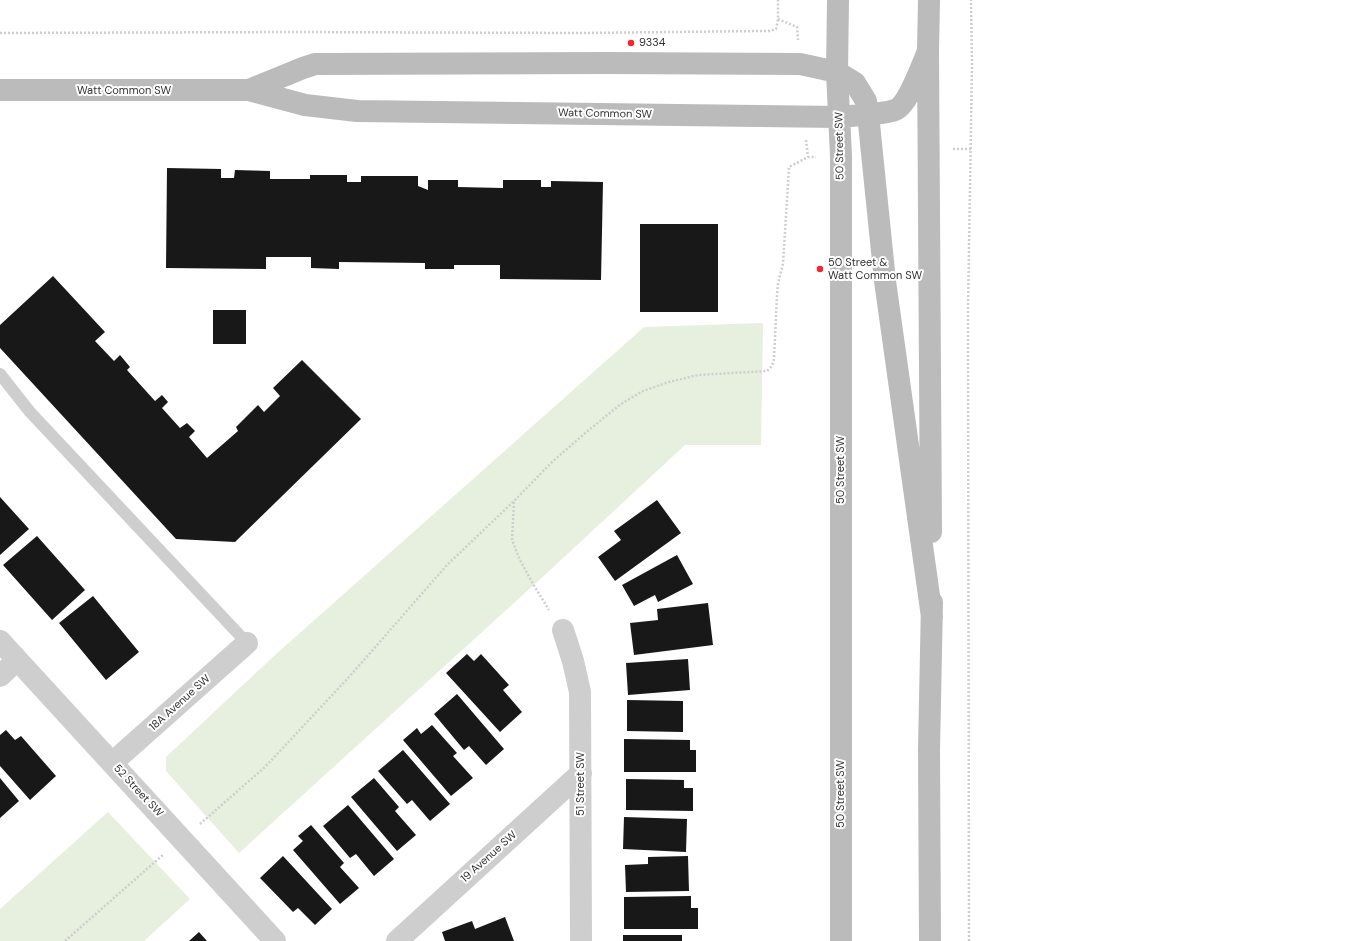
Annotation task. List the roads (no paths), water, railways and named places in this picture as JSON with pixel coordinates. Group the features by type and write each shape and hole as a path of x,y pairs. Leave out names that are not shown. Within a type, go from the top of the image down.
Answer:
{"main road":[{"name":"50 Street SW","path":"838,0 837,72 841,156 841,941"},
{"path":"929,0 928,51 932,616 929,750 930,941"},
{"name":"Watt Common SW","path":"0,90 249,90 305,105 357,111 839,116 896,110 906,100 928,51"},
{"name":"Watt Common SW","path":"249,90 315,64 800,64 837,72 855,83 866,101 868,114 885,281 932,616"}],"street":[{"name":"51 Street SW","path":"563,630 574,661 580,692 581,941"},
{"name":"52 Street SW","path":"0,642 276,941"},
{"name":"18A Avenue SW","path":"112,763 247,643"},
{"path":"0,676 17,660"},
{"name":"19 Avenue SW","path":"397,941 581,773"}],"lane":[{"path":"0,374 30,412 247,643"}],"place":[{"name":"9334","path":"631,43"},
{"name":"50 Street & Watt Common SW","path":"820,269"}]}
